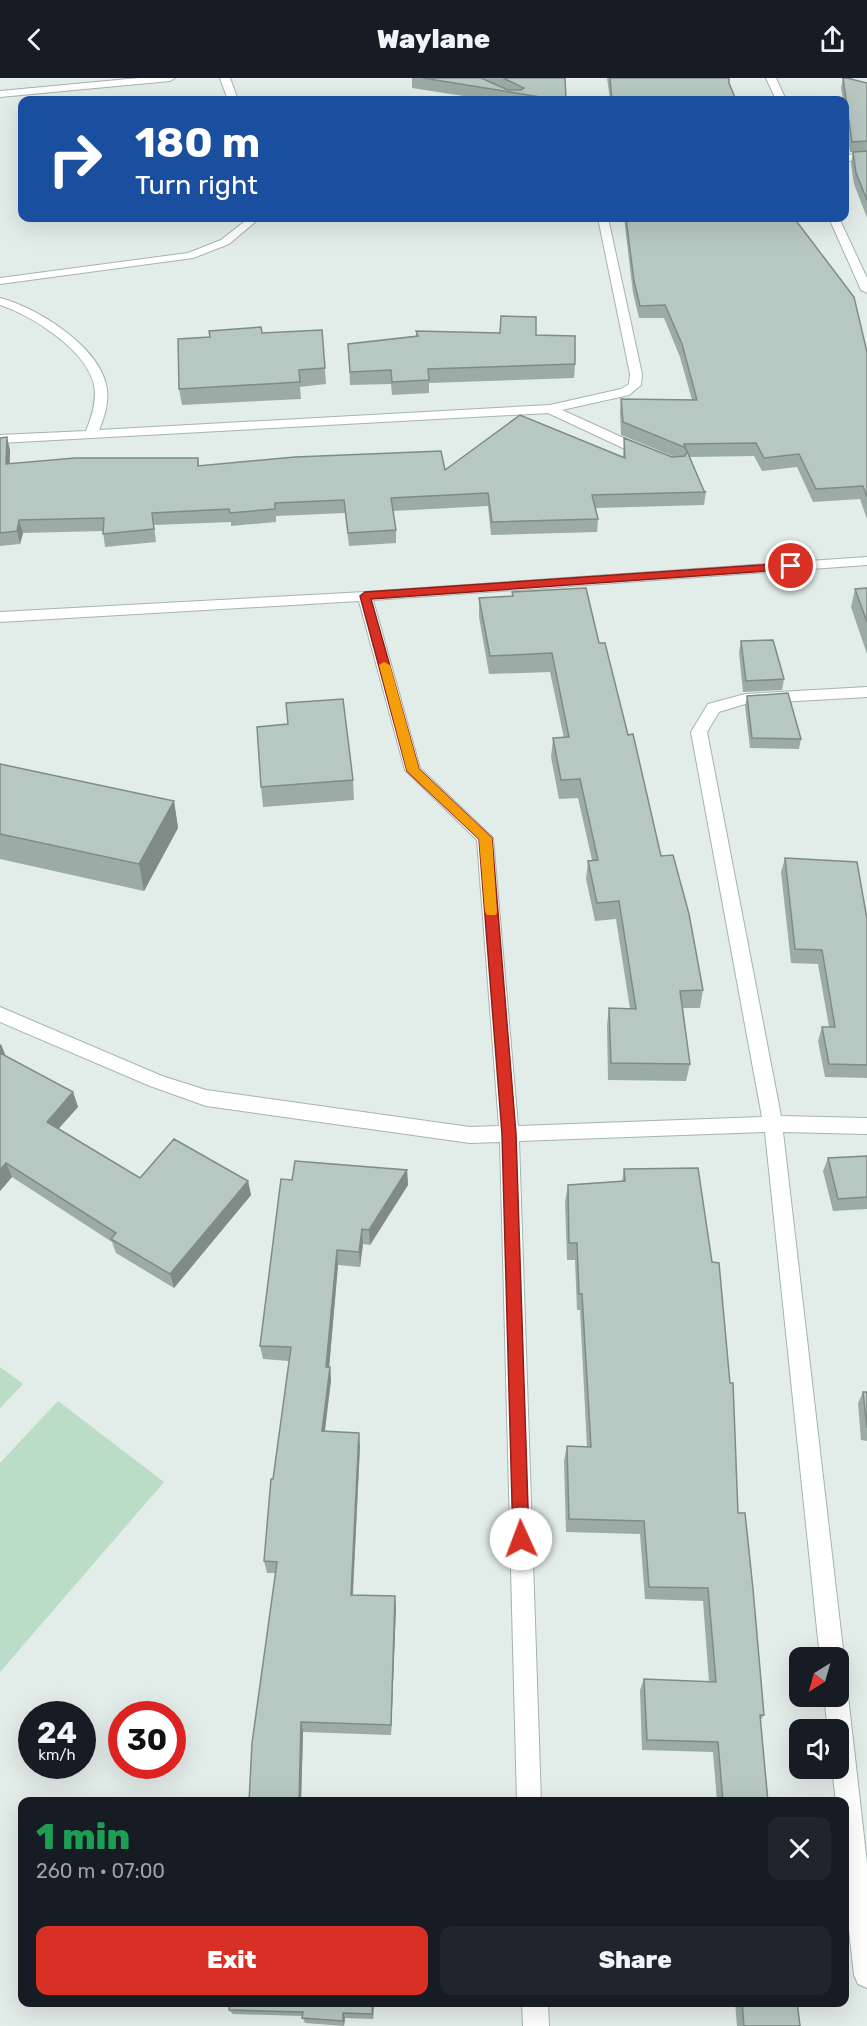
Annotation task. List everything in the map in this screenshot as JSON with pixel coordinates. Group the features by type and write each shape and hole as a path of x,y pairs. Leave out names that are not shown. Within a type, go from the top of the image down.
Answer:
{"street":[{"path":"0,94 170,78"},
{"path":"225,78 232,96"},
{"path":"771,78 779,96"},
{"path":"849,158 867,157"},
{"path":"0,281 189,256 214,249 251,222"},
{"path":"0,439 550,410 625,392 635,385 636,374 604,222"},
{"path":"836,222 867,290"},
{"path":"0,301 25,310 70,342 88,361 100,382 98,420 91,433"},
{"path":"550,410 658,458"},
{"path":"0,617 365,596 867,561"},
{"path":"365,596 413,771 485,838 509,1134 529,1797"},
{"path":"831,1647 773,1124 699,732 713,708 745,699 867,692"},
{"path":"0,1014 156,1081 206,1098 470,1135 773,1124 867,1126"},
{"path":"837,1707 847,1797"},
{"path":"849,1813 867,1975"},
{"path":"535,2007 536,2026"}],"green space":[{"path":"0,1367 23,1384 0,1408"},
{"path":"58,1401 164,1482 0,1672 0,1463"}],"building":[{"path":"423,78 481,78 508,90 521,90 524,88 503,78 565,78 566,96 534,96"},
{"path":"610,78 729,78 734,96 612,96"},
{"path":"843,78 867,83 867,141 852,142 849,96 846,96"},
{"path":"867,151 867,200 856,173 853,152"},
{"path":"627,222 797,222 854,297 867,352 867,497 863,486 816,489 799,454 764,458 756,443 684,444 687,451 684,447 623,422 621,399 697,400 682,344 665,305 640,306 634,281"},
{"path":"501,316 536,317 536,335 575,336 575,364 428,369 429,380 392,382 391,370 350,372 348,344 418,336 416,331 500,333"},
{"path":"261,327 262,333 322,330 325,368 299,370 300,382 179,389 178,339 210,337 209,331"},
{"path":"520,415 625,458 624,438 672,457 685,456 687,451 706,492 592,495 598,519 492,522 488,493 391,498 396,530 348,533 344,500 275,503 275,509 230,513 229,509 152,513 154,529 103,534 104,518 19,520 17,531 0,533 0,438 7,437 6,464 75,458 198,458 198,466 295,457 441,451 445,470"},
{"path":"586,588 599,643 605,643 628,735 633,734 661,856 673,855 689,914 703,990 680,991 690,1064 611,1063 609,1008 636,1009 619,901 597,903 588,861 598,860 580,779 561,780 553,738 569,737 552,653 490,656 479,598 513,596 512,592"},
{"path":"867,588 867,622 855,589"},
{"path":"773,640 784,679 746,681 741,641"},
{"path":"788,693 801,739 752,738 747,696"},
{"path":"343,699 353,780 261,787 257,727 288,724 286,703"},
{"path":"0,764 174,801 139,864 0,834"},
{"path":"785,858 857,862 867,919 867,1065 829,1064 822,1027 835,1027 822,950 795,949"},
{"path":"0,1053 73,1092 47,1122 140,1178 174,1139 248,1181 170,1274 111,1239 116,1233 6,1163 0,1170"},
{"path":"867,1156 867,1197 838,1199 828,1158"},
{"path":"295,1161 407,1170 369,1230 362,1229 359,1252 337,1250 326,1367 330,1367 322,1431 359,1433 351,1595 395,1596 391,1725 301,1722 299,1797 249,1797 252,1743 277,1562 264,1561 271,1479 273,1479 291,1347 260,1346 281,1179 292,1180"},
{"path":"698,1168 712,1262 719,1263 730,1383 733,1383 738,1513 745,1513 753,1589 764,1715 760,1715 768,1797 723,1797 718,1742 647,1740 644,1679 716,1682 708,1588 649,1587 644,1521 569,1519 567,1446 591,1447 582,1294 579,1294 577,1243 569,1243 568,1185 625,1181 624,1169"},
{"path":"863,1392 867,1392 867,1428"},
{"path":"229,2007 373,2007 372,2014 343,2013 343,2021 302,2018 303,2012 229,2010"},
{"path":"742,2007 798,2007 800,2026 744,2026"}],"slow traffic":[{"path":"384,665 413,771 485,838 491,912"}],"route":[{"path":"521,1539 509,1134 485,838 413,771 365,596 791,566"}]}
